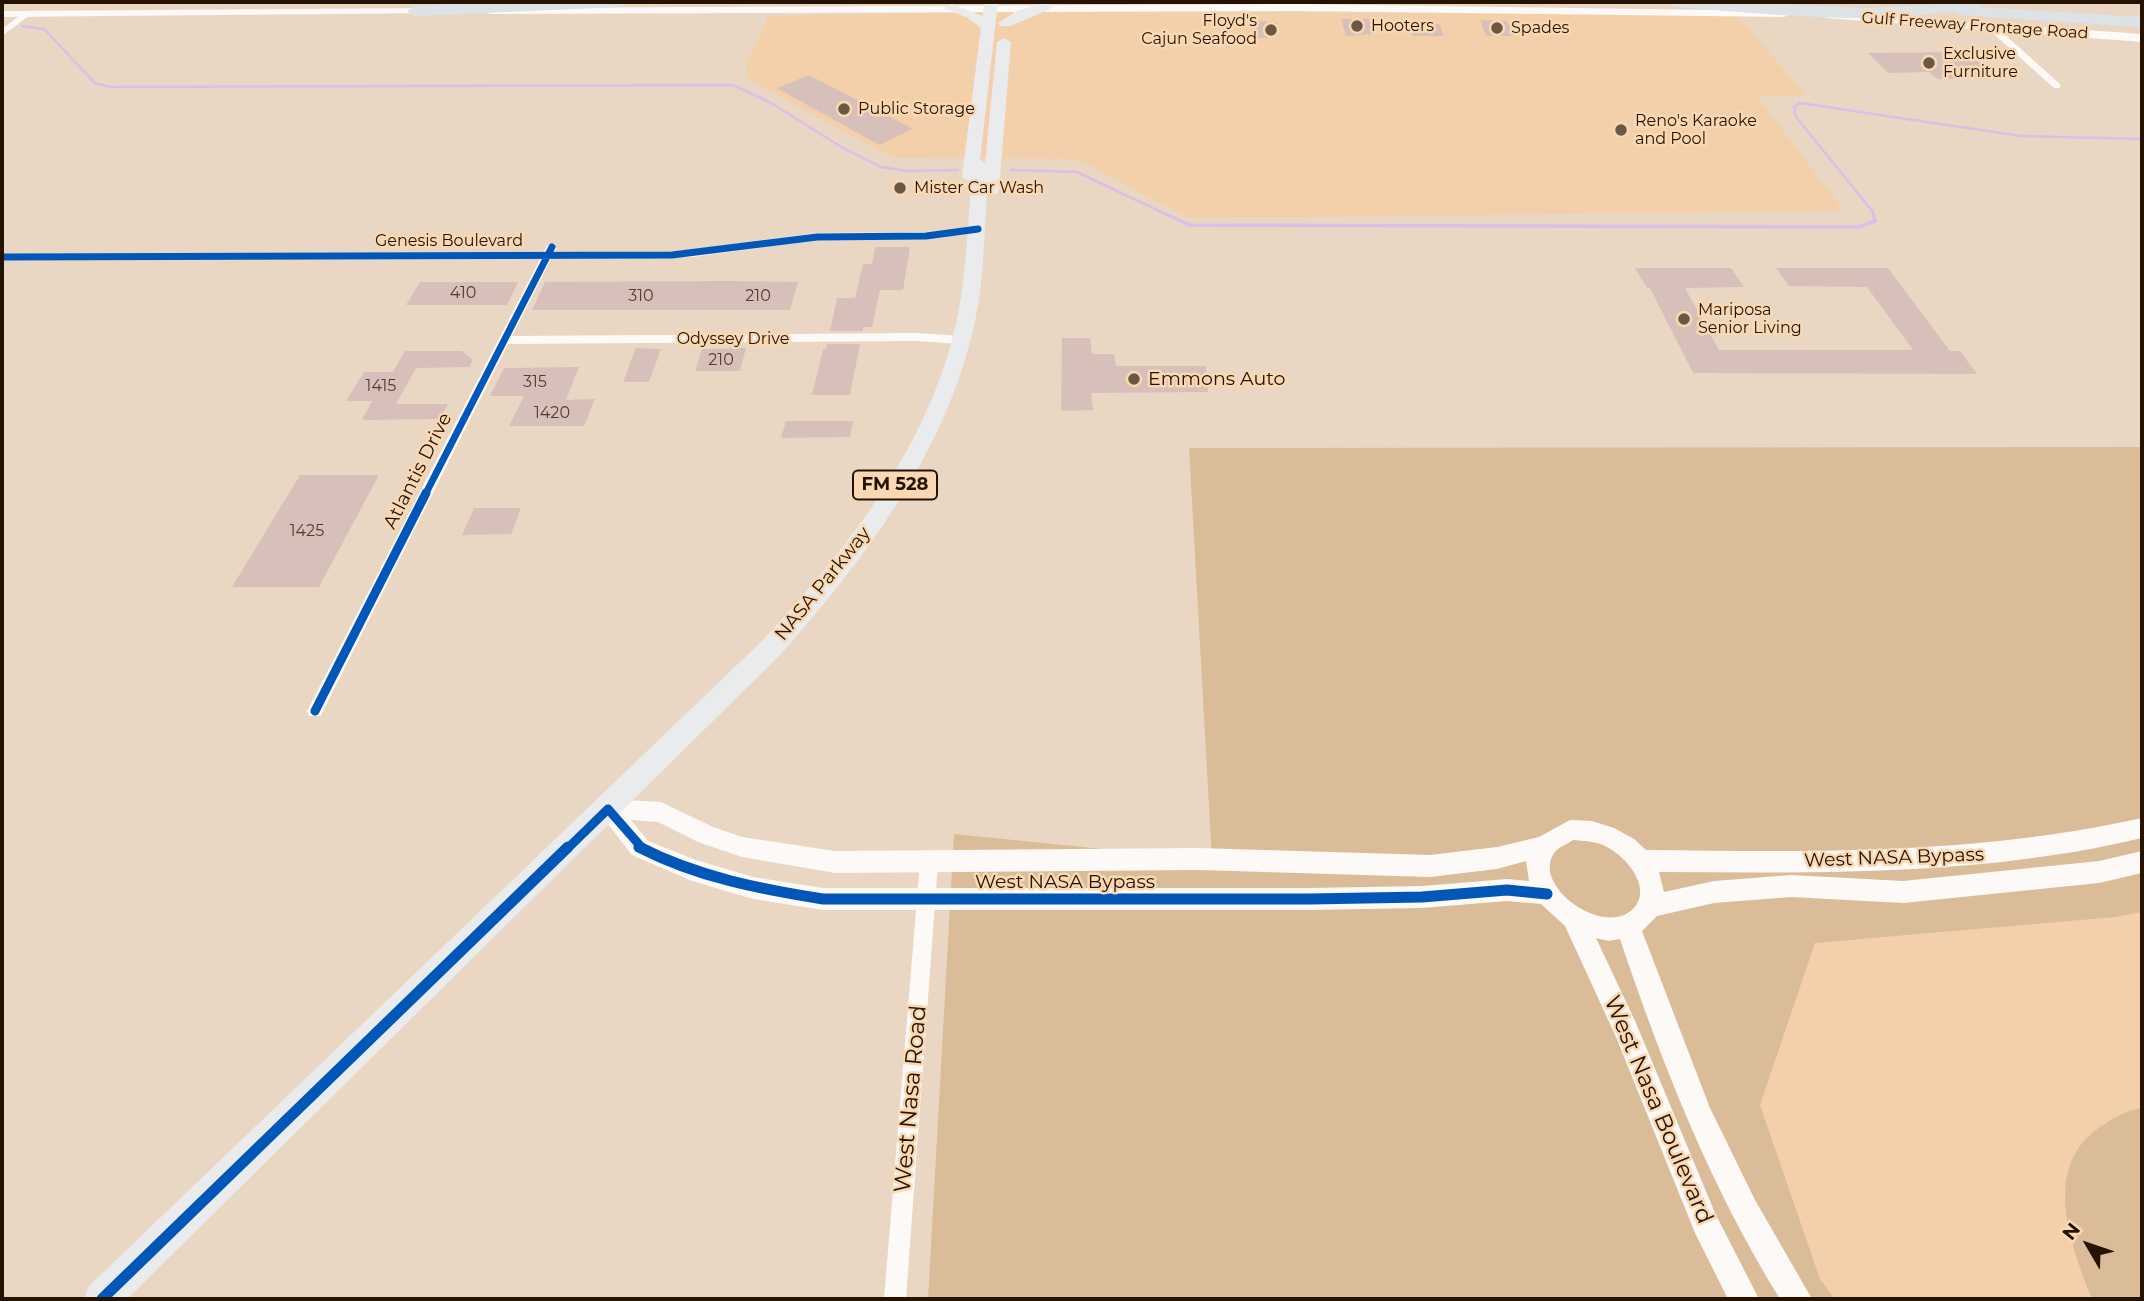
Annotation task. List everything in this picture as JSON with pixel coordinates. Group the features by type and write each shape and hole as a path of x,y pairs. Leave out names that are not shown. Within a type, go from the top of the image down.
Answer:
{"highway":[{"path":"415,11 620,2"},
{"path":"1674,2 1861,12 1930,9 1980,2"},
{"path":"1840,2 2138,22"}],"main road":[{"name":"Gulf Freeway Frontage Road","path":"2,14 991,4 1592,6 1990,26 2142,38"},
{"name":"NASA Parkway","path":"978,229 988,217 997,138 997,25 991,4"},
{"name":"NASA Parkway","path":"608,809 772,647 841,566 884,505 932,419 961,340 978,229 981,167 973,162 997,25 1008,4"},
{"path":"955,5 997,25 1042,4"},
{"path":"977,138 997,138"},
{"name":"West NASA Bypass","path":"608,809 661,812 705,835 742,847 835,862 1244,859 1430,866 1497,858 1543,846 1555,836 1570,830 1589,830 1608,836 1626,846 1643,861 1886,861 2007,854 2109,837 2142,828"},
{"name":"West NASA Bypass","path":"608,809 640,848 723,880 823,899 1324,899 1422,897 1507,890 1547,894"},
{"name":"FM 528","path":"102,1299 608,809"},
{"path":"1543,846 1538,861 1539,877 1547,894 1559,908 1593,927 1612,929 1628,926"},
{"path":"1643,861 1653,892 1650,906"},
{"name":"West NASA Bypass","path":"1628,926 1642,918 1650,906 1714,892 1791,886 1903,892 2099,872 2142,862"},
{"name":"West Nasa Boulevard","path":"1575,919 1627,1032 1705,1223 1744,1299"},
{"name":"West Nasa Boulevard","path":"1628,926 1658,1013 1711,1144 1769,1256 1797,1299"}],"street":[{"path":"2,33 26,15"},
{"path":"1990,26 2057,86"},
{"name":"Genesis Boulevard","path":"2,257 377,251 692,254 837,235 953,236 978,229"},
{"name":"Genesis Boulevard","path":"2,248 207,252"},
{"name":"Atlantis Drive","path":"315,711 550,251"},
{"name":"Odyssey Drive","path":"504,340 916,337 961,340"},
{"name":"West Nasa Road","path":"895,1299 929,862"}],"shaded area":[{"path":"1044,11 1737,15 1806,95 1758,97 1844,211 1188,218 1078,159 893,158 750,80 746,67 768,16"},
{"path":"2142,447 2142,912 2116,917 1815,943 1760,1105 1820,1279 1835,1299 928,1299 954,834 1212,860 1189,448"},
{"path":"2142,912 2142,1299 1835,1299 1820,1279 1760,1105 1815,943 2116,917"},
{"path":"2142,1108 2142,1299 2092,1299 2069,1231 2066,1183 2071,1161 2083,1142 2103,1125 2121,1114"}],"building":[{"name":"Hooters","path":"1341,19 1369,19 1373,34 1346,36"},
{"name":"Spades","path":"1480,20 1507,21 1514,36 1486,36"},
{"name":"Floyd's Cajun Seafood","path":"1255,21 1277,22 1279,34 1273,34 1273,38 1258,38"},
{"path":"1408,23 1440,24 1444,36 1413,36"},
{"name":"Exclusive Furniture","path":"1967,52 1997,78 1937,79 1929,72 1888,73 1868,53"},
{"name":"Public Storage","path":"809,75 913,129 879,145 777,88"},
{"path":"875,247 910,247 903,290 880,290 872,327 863,327 863,331 830,331 837,298 855,298 863,264 872,264"},
{"name":"Mariposa Senior Living","path":"1635,268 1731,268 1744,287 1685,288 1719,350 1913,350 1867,287 1789,286 1776,268 1888,268 1950,351 1960,351 1977,374 1693,373 1650,288 1647,288"},
{"path":"420,282 518,282 507,305 406,305"},
{"path":"545,282 798,282 790,310 532,310"},
{"name":"Emmons Auto","path":"1062,338 1090,338 1092,354 1114,354 1116,366 1206,366 1208,392 1091,393 1093,410 1061,411"},
{"path":"827,344 860,344 850,395 812,395 823,349 826,349"},
{"path":"636,348 661,349 649,382 623,382"},
{"path":"746,348 740,371 695,371 702,349"},
{"path":"405,351 462,351 473,360 469,367 416,368 396,404 448,404 440,419 362,420 372,401 346,401 364,372 393,372"},
{"path":"579,367 566,400 595,399 584,426 509,426 524,396 490,396 504,368"},
{"path":"786,421 853,421 850,437 781,438"},
{"path":"300,475 379,475 319,587 232,587"},
{"path":"474,508 521,508 511,534 462,535"}],"waterway":[{"path":"22,26 44,29 95,83 110,87 733,85 771,103 843,148 881,167 908,171 958,170"},
{"path":"1874,218 1873,212 1796,117 1794,107 1800,103 2021,136 2142,139"},
{"path":"1011,170 1077,172 1174,218"},
{"path":"1170,216 1189,225 1858,227 1875,221 1874,216"}],"cycle path":[{"path":"2,257 672,255 838,235 926,236 978,229"},
{"path":"315,711 552,247"},
{"path":"102,1299 608,809 640,848 692,870 753,888 823,899 1310,899 1422,897 1507,890 1547,894"}],"place":[{"name":"Hooters","path":"1357,26"},
{"name":"Spades","path":"1497,28"},
{"name":"Floyd's Cajun Seafood","path":"1271,30"},
{"name":"Exclusive Furniture","path":"1929,63"},
{"name":"Public Storage","path":"844,109"},
{"name":"Reno's Karaoke and Pool","path":"1621,130"},
{"name":"Mister Car Wash","path":"900,188"},
{"name":"Mariposa Senior Living","path":"1684,319"},
{"name":"Emmons Auto","path":"1134,379"}]}
